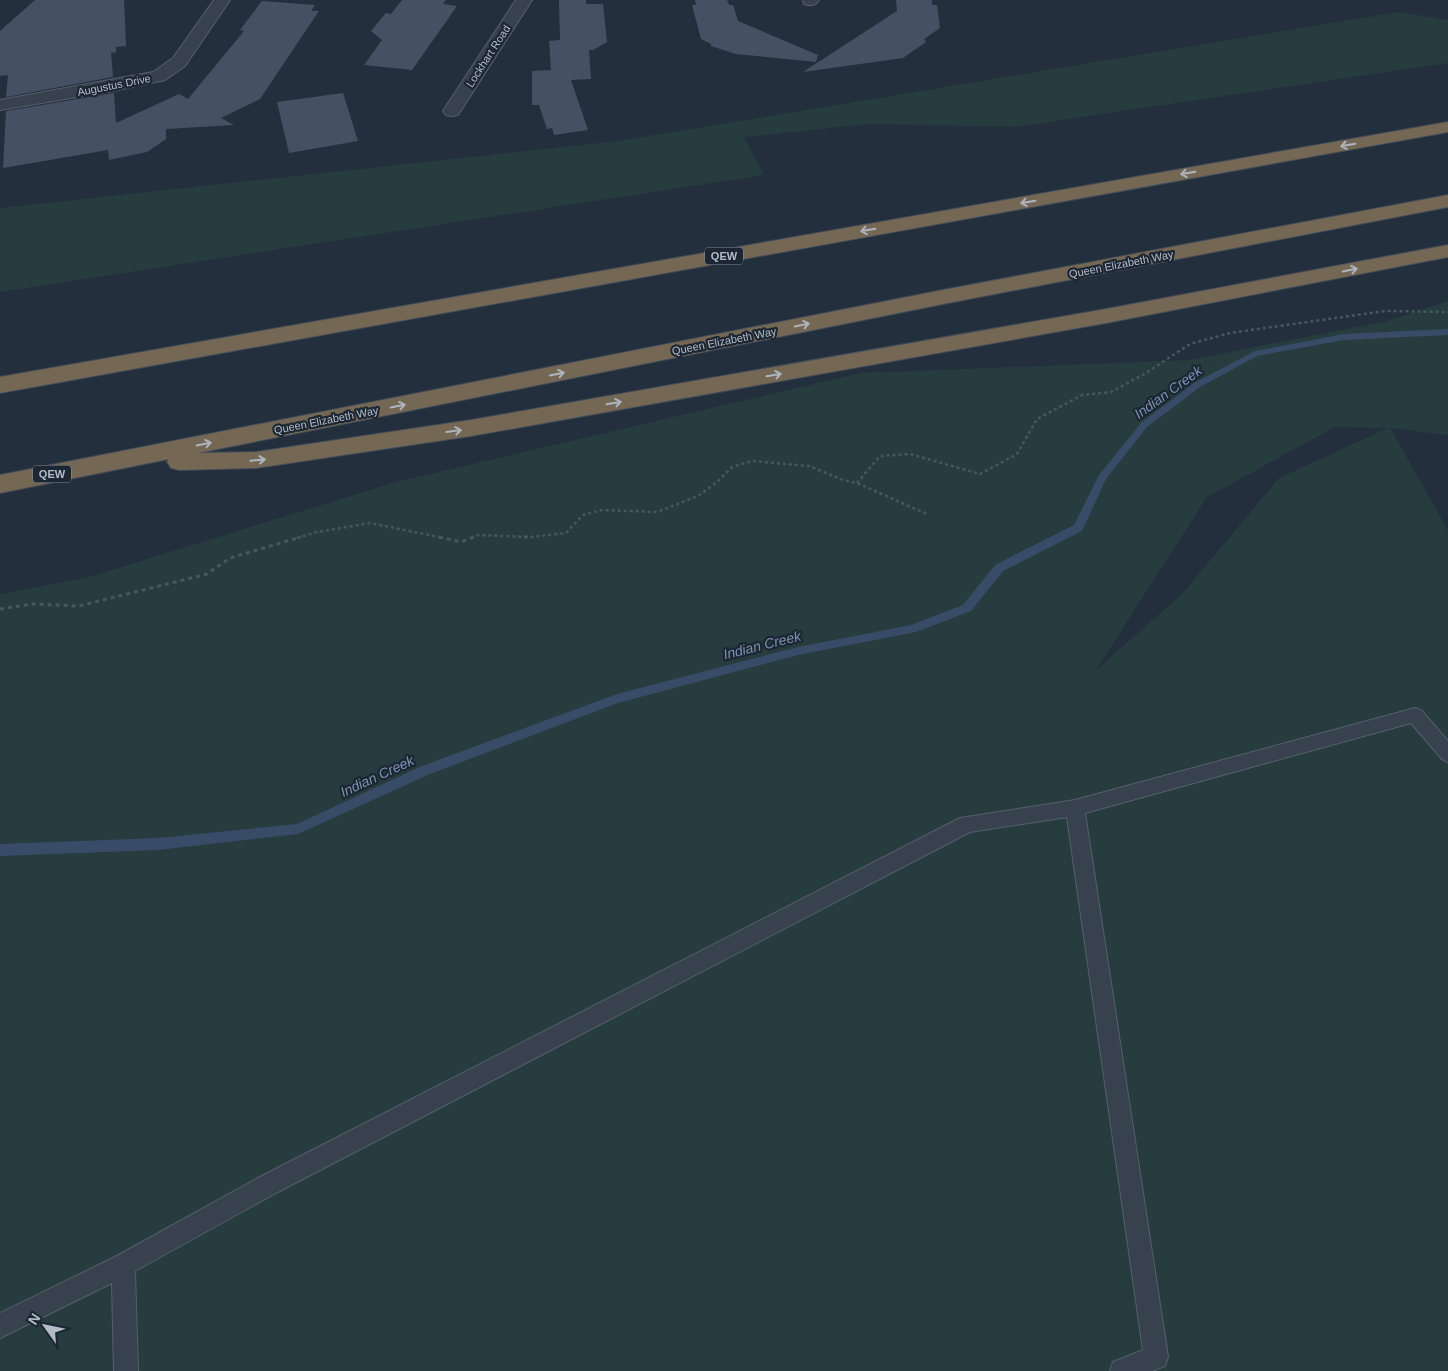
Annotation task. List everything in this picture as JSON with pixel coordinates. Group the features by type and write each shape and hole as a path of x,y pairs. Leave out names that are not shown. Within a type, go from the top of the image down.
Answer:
{"highway":[{"path":"1379,139 1448,112"},
{"name":"QEW","path":"0,385 1448,127"},
{"name":"Queen Elizabeth Way","path":"0,484 924,301 1448,201"},
{"path":"105,464 256,460 471,428 1106,316 1448,252"}],"street":[{"name":"Augustus Drive","path":"0,105 113,86 159,76 178,62 222,0"},
{"name":"Lockhart Road","path":"452,111 524,0"}],"lane":[{"path":"0,1326 123,1265 266,1186 967,824 1075,808 1415,715 1448,754"},
{"path":"1075,808 1156,1364 1122,1371"},
{"path":"123,1265 126,1371"}],"path":[{"path":"857,483 880,456 910,454 980,474 1017,454 1037,419 1082,395 1111,392 1146,373 1190,344 1230,333 1385,311 1448,312"},
{"path":"0,609 33,604 79,606 207,574 230,558 317,532 370,523 407,528 461,542 478,535 531,537 566,533 583,515 602,510 657,512 698,496 732,468 752,461 809,466 843,480 857,483 929,514"}],"green space":[{"path":"1399,12 1448,20 1448,63 1015,127 869,124 744,137 764,175 0,292 0,208 618,141"},
{"path":"1448,301 1448,435 1390,428 1448,530 1448,1371 0,1371 0,594 86,578 396,482 861,373 1190,360 1387,321","holes":["1335,427 1388,428 1279,478 1182,594 1096,670 1207,497"]}],"building":[{"path":"35,0 124,0 126,46 116,47 116,52 111,53 113,77 6,97 8,75 0,76 0,31"},
{"path":"402,0 446,0 443,4 457,6 412,70 364,65 382,40 371,31 386,13 391,14"},
{"path":"559,0 586,0 586,4 603,4 607,42 593,50 589,50 591,79 571,80 588,130 554,135 552,128 547,129 539,105 532,105 532,71 551,70 549,41 560,40"},
{"path":"695,0 727,0 729,5 733,5 738,21 818,55 816,62 736,54 711,46 711,44 701,39 692,5 696,5"},
{"path":"896,0 932,0 932,5 937,5 940,28 924,39 926,42 903,58 803,72 897,11"},
{"path":"262,1 315,5 311,11 319,11 260,99 221,118 234,125 166,129 166,139 147,152 109,160 108,150 3,168 6,111 114,93 116,123 179,94 188,99 244,31 240,30"},
{"path":"343,93 358,141 289,153 277,102"}],"waterway":[{"name":"Indian Creek","path":"0,850 158,844 298,829 426,770 617,699 798,651 912,629 967,608 999,568 1078,528 1102,477 1144,425 1197,385 1255,354 1344,337 1448,332"}]}
